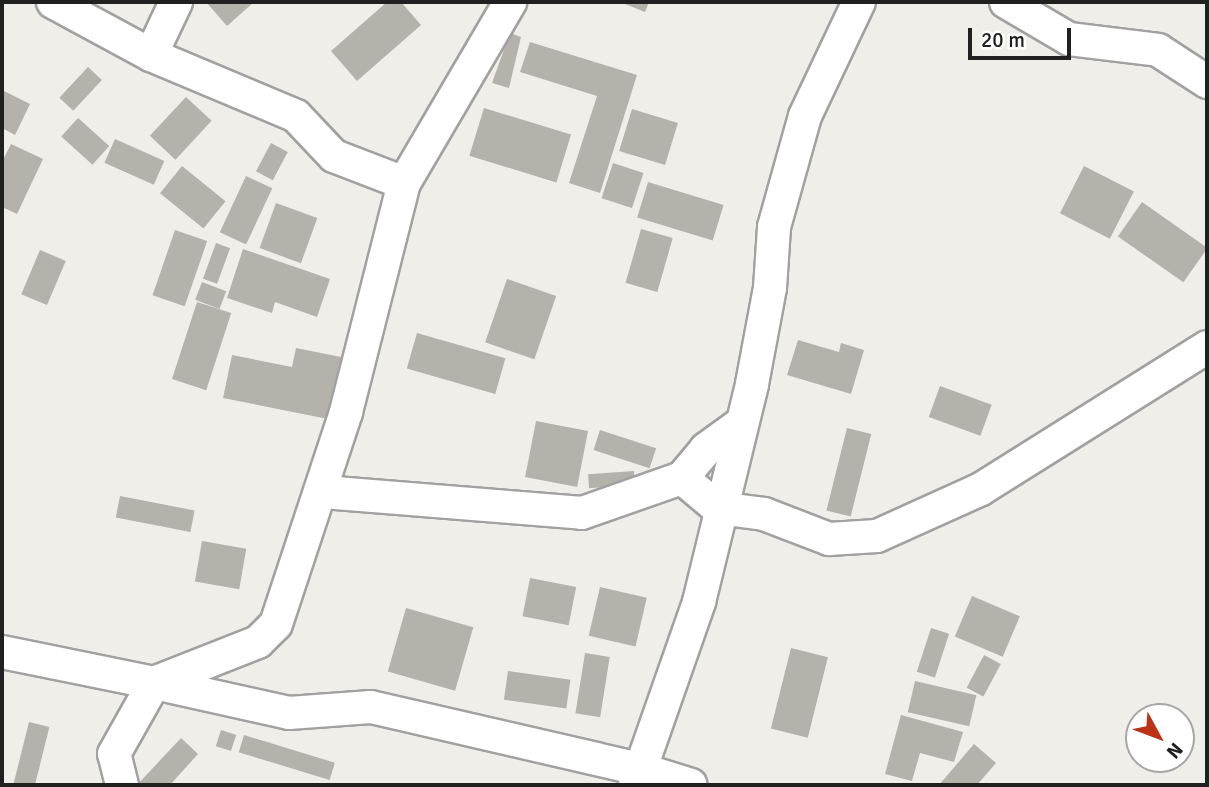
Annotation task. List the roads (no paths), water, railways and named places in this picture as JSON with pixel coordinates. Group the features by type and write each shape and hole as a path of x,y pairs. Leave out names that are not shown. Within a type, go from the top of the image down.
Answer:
{"street":[{"path":"54,2 151,55 296,116 334,156 404,183"},
{"path":"151,55 176,2"},
{"path":"122,785 114,754 154,683 258,642 276,624 323,492 404,183 510,2"},
{"path":"638,777 699,602 718,508 740,425 770,288 774,227 805,116 859,2"},
{"path":"1006,2 1069,39 1158,50 1207,82"},
{"path":"682,478 718,508 764,514 829,539 877,536 981,489 1207,347"},
{"path":"323,492 582,513 682,478 706,449 740,425"},
{"path":"2,652 289,713 372,707 638,777 691,785"}]}
